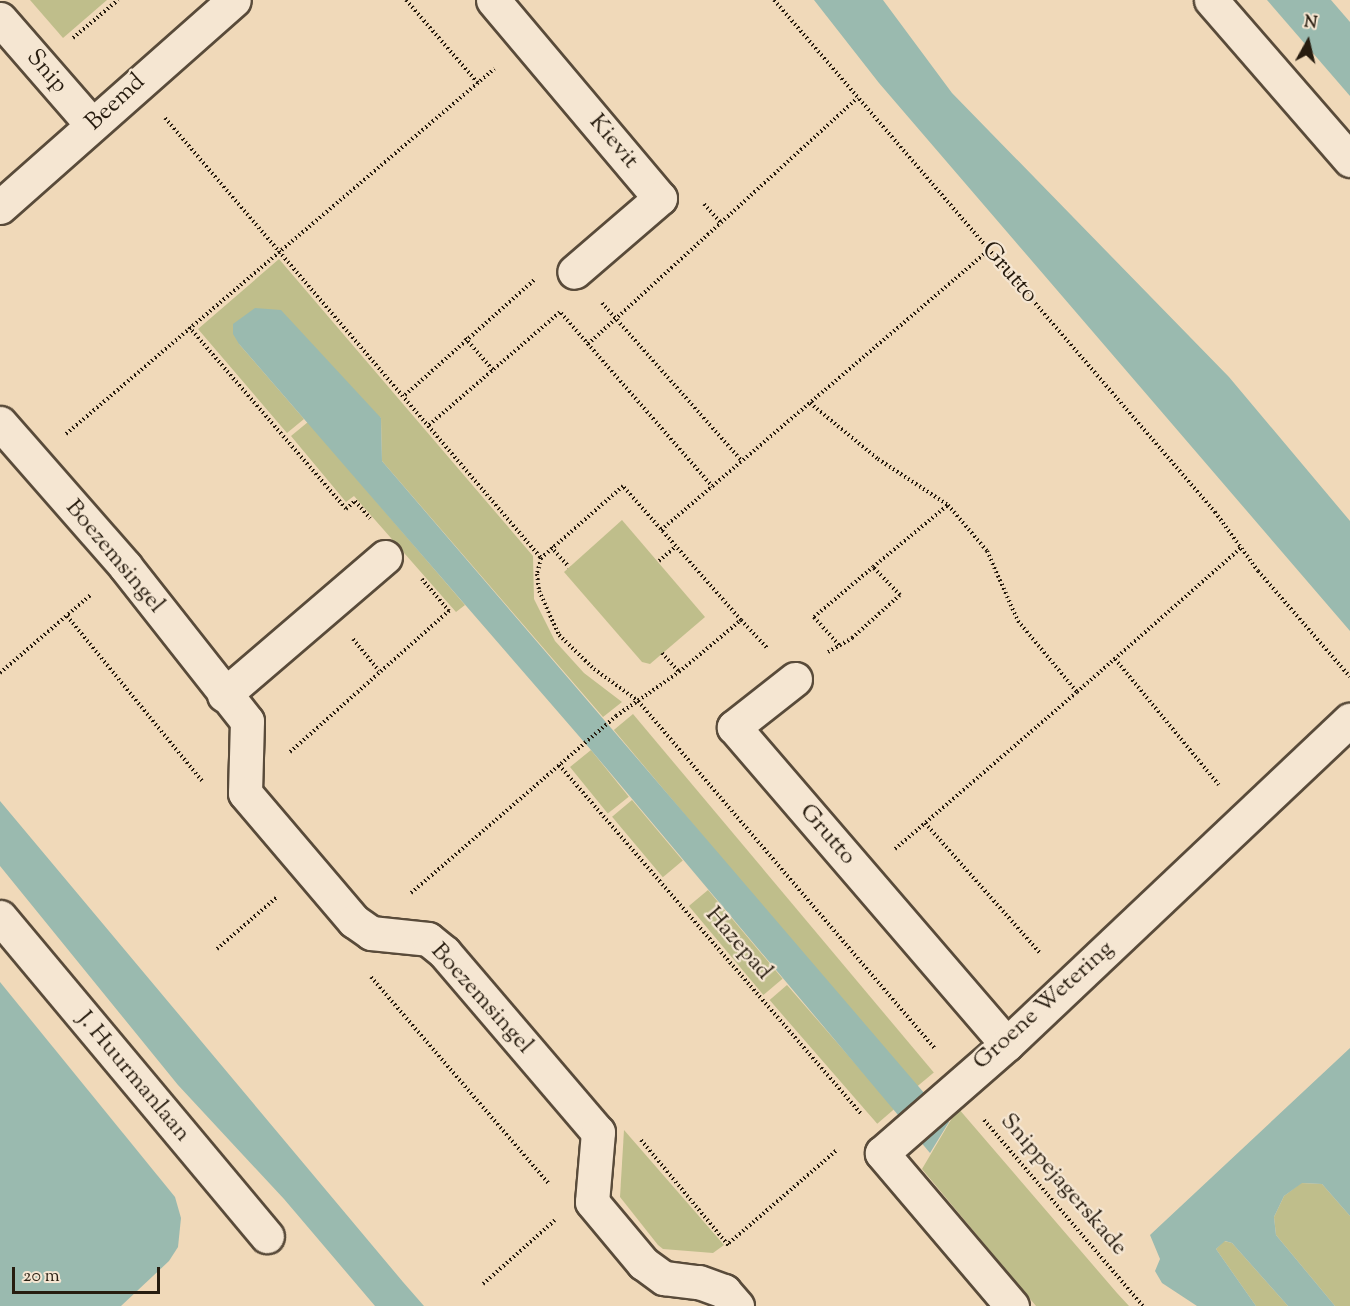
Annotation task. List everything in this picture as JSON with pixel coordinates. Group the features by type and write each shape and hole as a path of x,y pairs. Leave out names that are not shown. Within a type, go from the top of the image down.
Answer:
{"street":[{"name":"Beemd","path":"0,207 135,84 234,0"},
{"name":"Kievit","path":"493,0 660,198 574,272"},
{"path":"1210,0 1350,160"},
{"name":"Snip","path":"0,19 92,125"},
{"name":"Boezemsingel","path":"0,423 124,566 224,695 248,721 245,793 354,921 371,933 428,939 444,952 598,1132 592,1202 643,1263 664,1278 699,1282 730,1298"},
{"path":"224,695 385,557"},
{"name":"Grutto","path":"795,680 734,727 1007,1044"},
{"name":"Groene Wetering","path":"894,1142 959,1083 1007,1044 1350,720"},
{"name":"J. Huurmanlaan","path":"0,917 267,1236"},
{"path":"894,1142 882,1153 1012,1306"}],"path":[{"path":"40,66 118,0"},
{"path":"406,0 478,83"},
{"name":"Grutto","path":"774,0 1215,512 1241,548 1350,678"},
{"path":"33,461 527,40"},
{"path":"135,84 279,253 405,395 541,558 623,486 741,620 679,672 616,716 579,749"},
{"path":"588,344 857,98"},
{"path":"661,530 989,249"},
{"path":"429,424 560,312 574,272"},
{"path":"574,272 742,461"},
{"path":"405,395 465,338 532,280 574,272"},
{"path":"560,312 712,486"},
{"path":"465,338 493,370"},
{"path":"810,403 878,459 948,505 987,551 1018,621 1077,692"},
{"path":"839,645 814,617 948,505"},
{"path":"551,547 569,567"},
{"path":"659,561 675,547"},
{"path":"863,876 1241,548"},
{"name":"Snippejagerskade","path":"541,558 537,574 539,591 559,634 594,669 638,701 1143,1306"},
{"path":"0,673 124,566"},
{"path":"795,680 900,595 873,567"},
{"path":"67,616 225,808 245,793"},
{"path":"662,653 679,672"},
{"path":"1114,659 1247,817"},
{"name":"Hazepad","path":"559,765 868,1123 894,1142"},
{"path":"925,823 1068,986"},
{"path":"217,949 309,869"},
{"path":"637,1136 729,1243 730,1298"},
{"path":"729,1243 842,1145"},
{"path":"483,1284 561,1215"}],"shaded area":[{"path":"30,0 107,0 63,38"},
{"path":"279,259 533,556 534,599 555,641 584,673 622,702 603,717 382,461 381,418 239,344 304,419 287,433 198,329"},
{"path":"308,422 465,605 456,612 354,496 346,502 291,436"},
{"path":"622,520 705,617 650,664 642,662 564,572"},
{"path":"633,714 934,1073 915,1089 614,730"},
{"path":"591,750 629,797 608,814 570,767"},
{"path":"632,800 683,861 663,877 612,817"},
{"path":"708,890 783,979 763,995 689,906"},
{"path":"787,985 895,1109 877,1124 770,1000"},
{"path":"958,1108 1129,1306 1036,1306 922,1169"},
{"path":"624,1130 724,1245 713,1253 663,1249 658,1245 620,1197"},
{"path":"1301,1183 1322,1184 1350,1216 1350,1306 1335,1306 1276,1235 1274,1217 1284,1196"},
{"path":"1224,1241 1232,1243 1288,1306 1256,1306 1216,1249"}],"water":[{"path":"814,0 883,0 952,93 1229,377 1350,521 1350,631 879,83"},
{"path":"1267,0 1331,0 1350,22 1350,96"},
{"path":"255,308 281,310 381,418 382,461 949,1122 930,1153 591,750 239,344 233,334 233,324"},
{"path":"0,801 424,1306 375,1306 284,1199 178,1085 0,866"},
{"path":"0,982 175,1197 181,1218 178,1247 169,1261 121,1306 0,1306"},
{"path":"1350,1048 1350,1216 1322,1184 1302,1183 1284,1196 1274,1217 1276,1235 1335,1306 1288,1306 1232,1243 1225,1241 1216,1249 1256,1306 1197,1306 1162,1283 1155,1271 1160,1259 1150,1235"}]}
